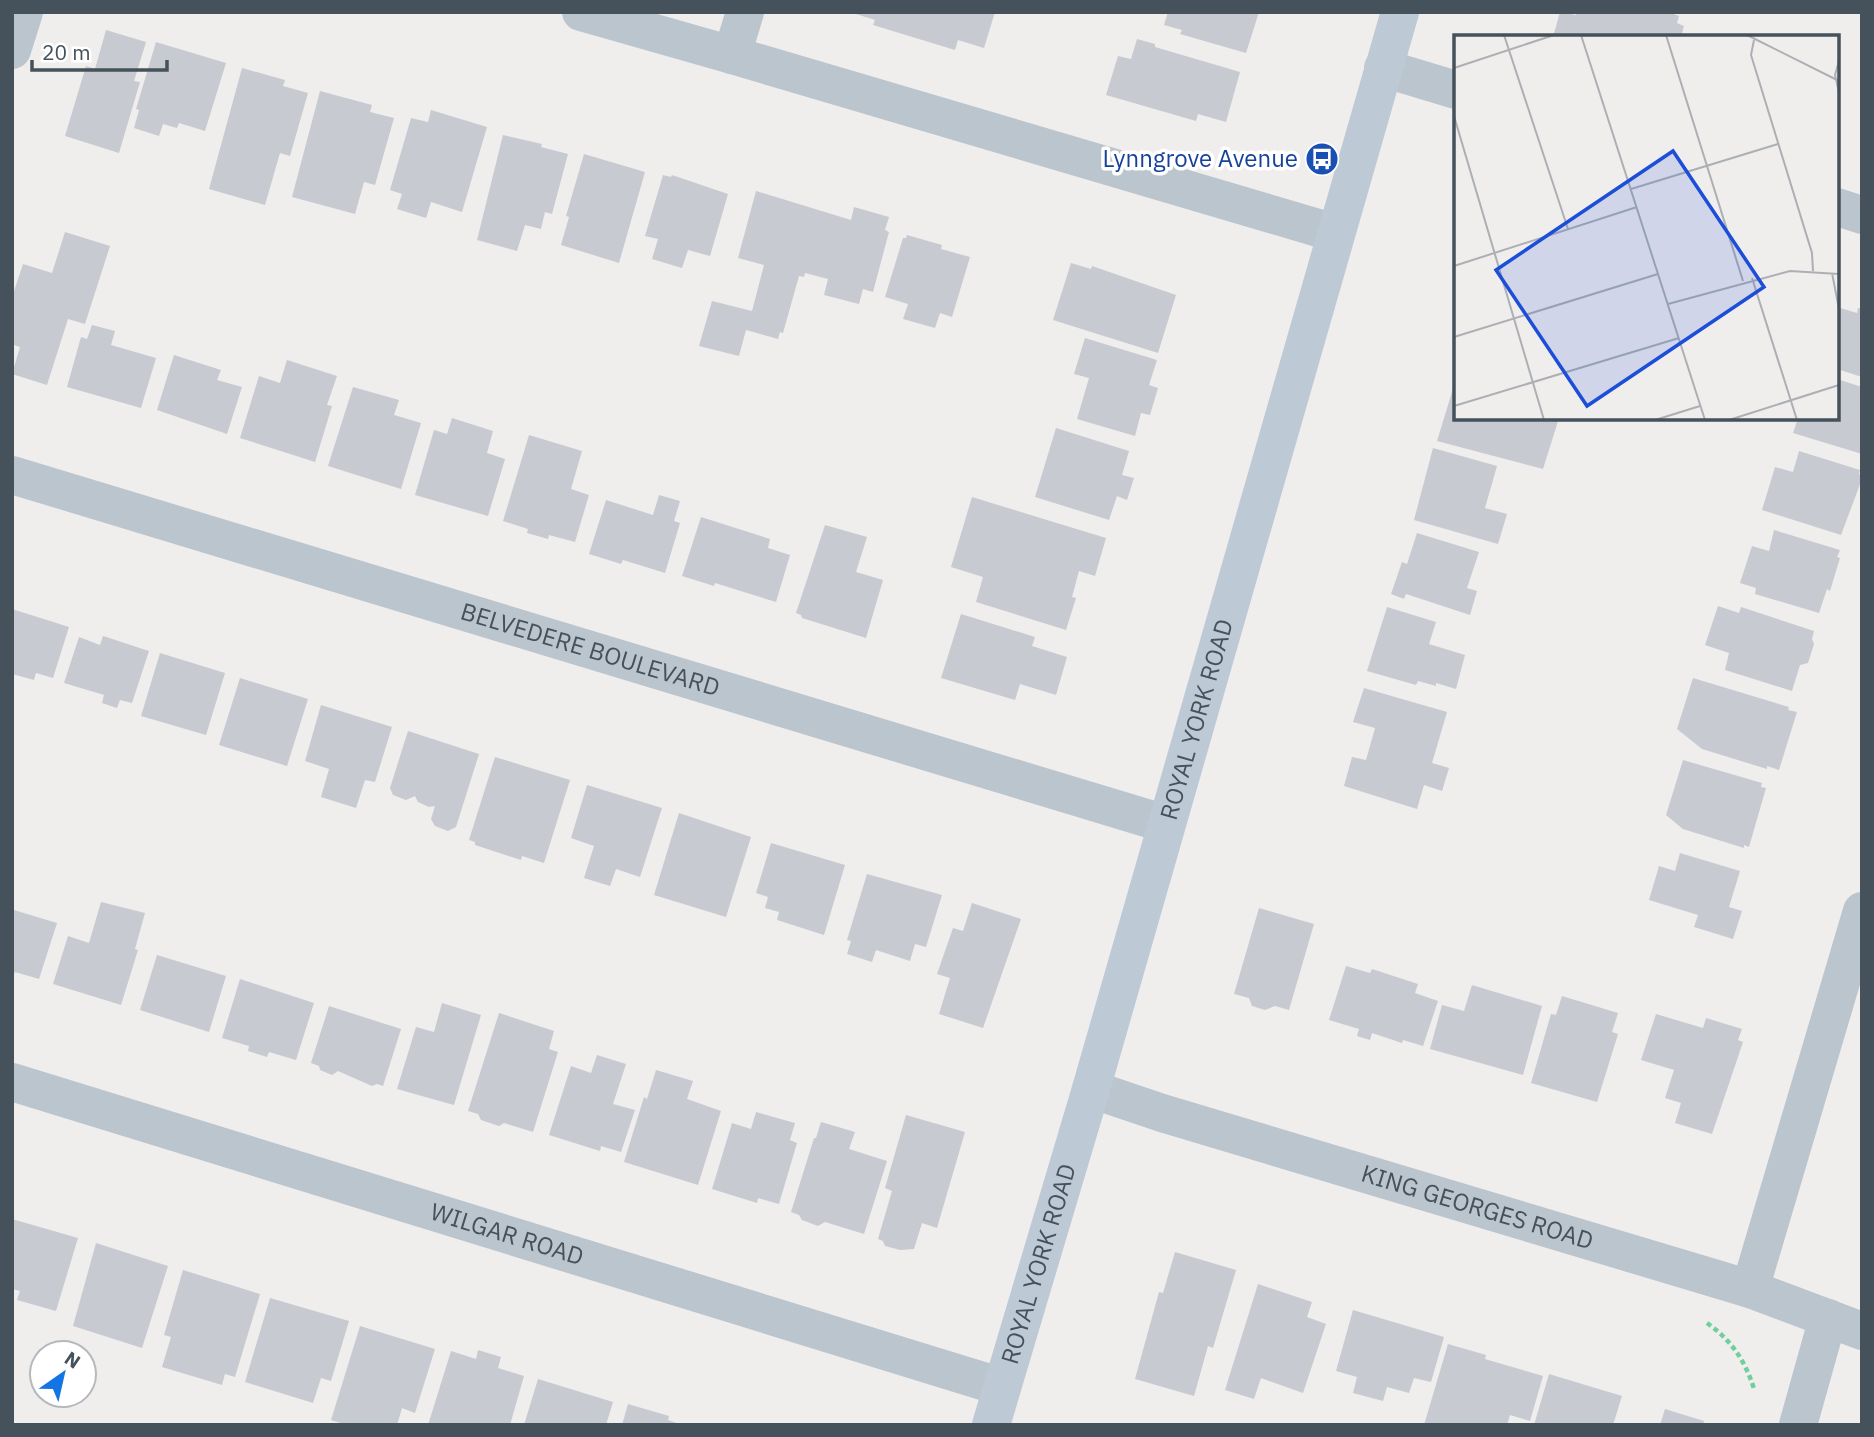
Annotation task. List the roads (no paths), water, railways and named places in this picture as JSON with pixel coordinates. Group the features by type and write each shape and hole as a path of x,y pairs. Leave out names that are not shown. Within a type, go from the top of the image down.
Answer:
{"main road":[{"name":"ROYAL YORK ROAD","path":"991,1425 1091,1089 1400,12"}],"street":[{"path":"12,50 24,12"},
{"path":"581,12 1335,233"},
{"path":"732,55 745,12"},
{"path":"1383,68 1454,89"},
{"path":"1839,208 1862,215"},
{"name":"BELVEDERE BOULEVARD","path":"12,475 1166,824"},
{"path":"1750,1289 1862,911"},
{"name":"WILGAR ROAD","path":"12,1082 1002,1387"},
{"name":"KING GEORGES ROAD","path":"1091,1089 1162,1113 1750,1289 1845,1324"},
{"path":"1798,1425 1845,1324"}],"place":[{"name":"Lynngrove Avenue","path":"1322,159"}]}
